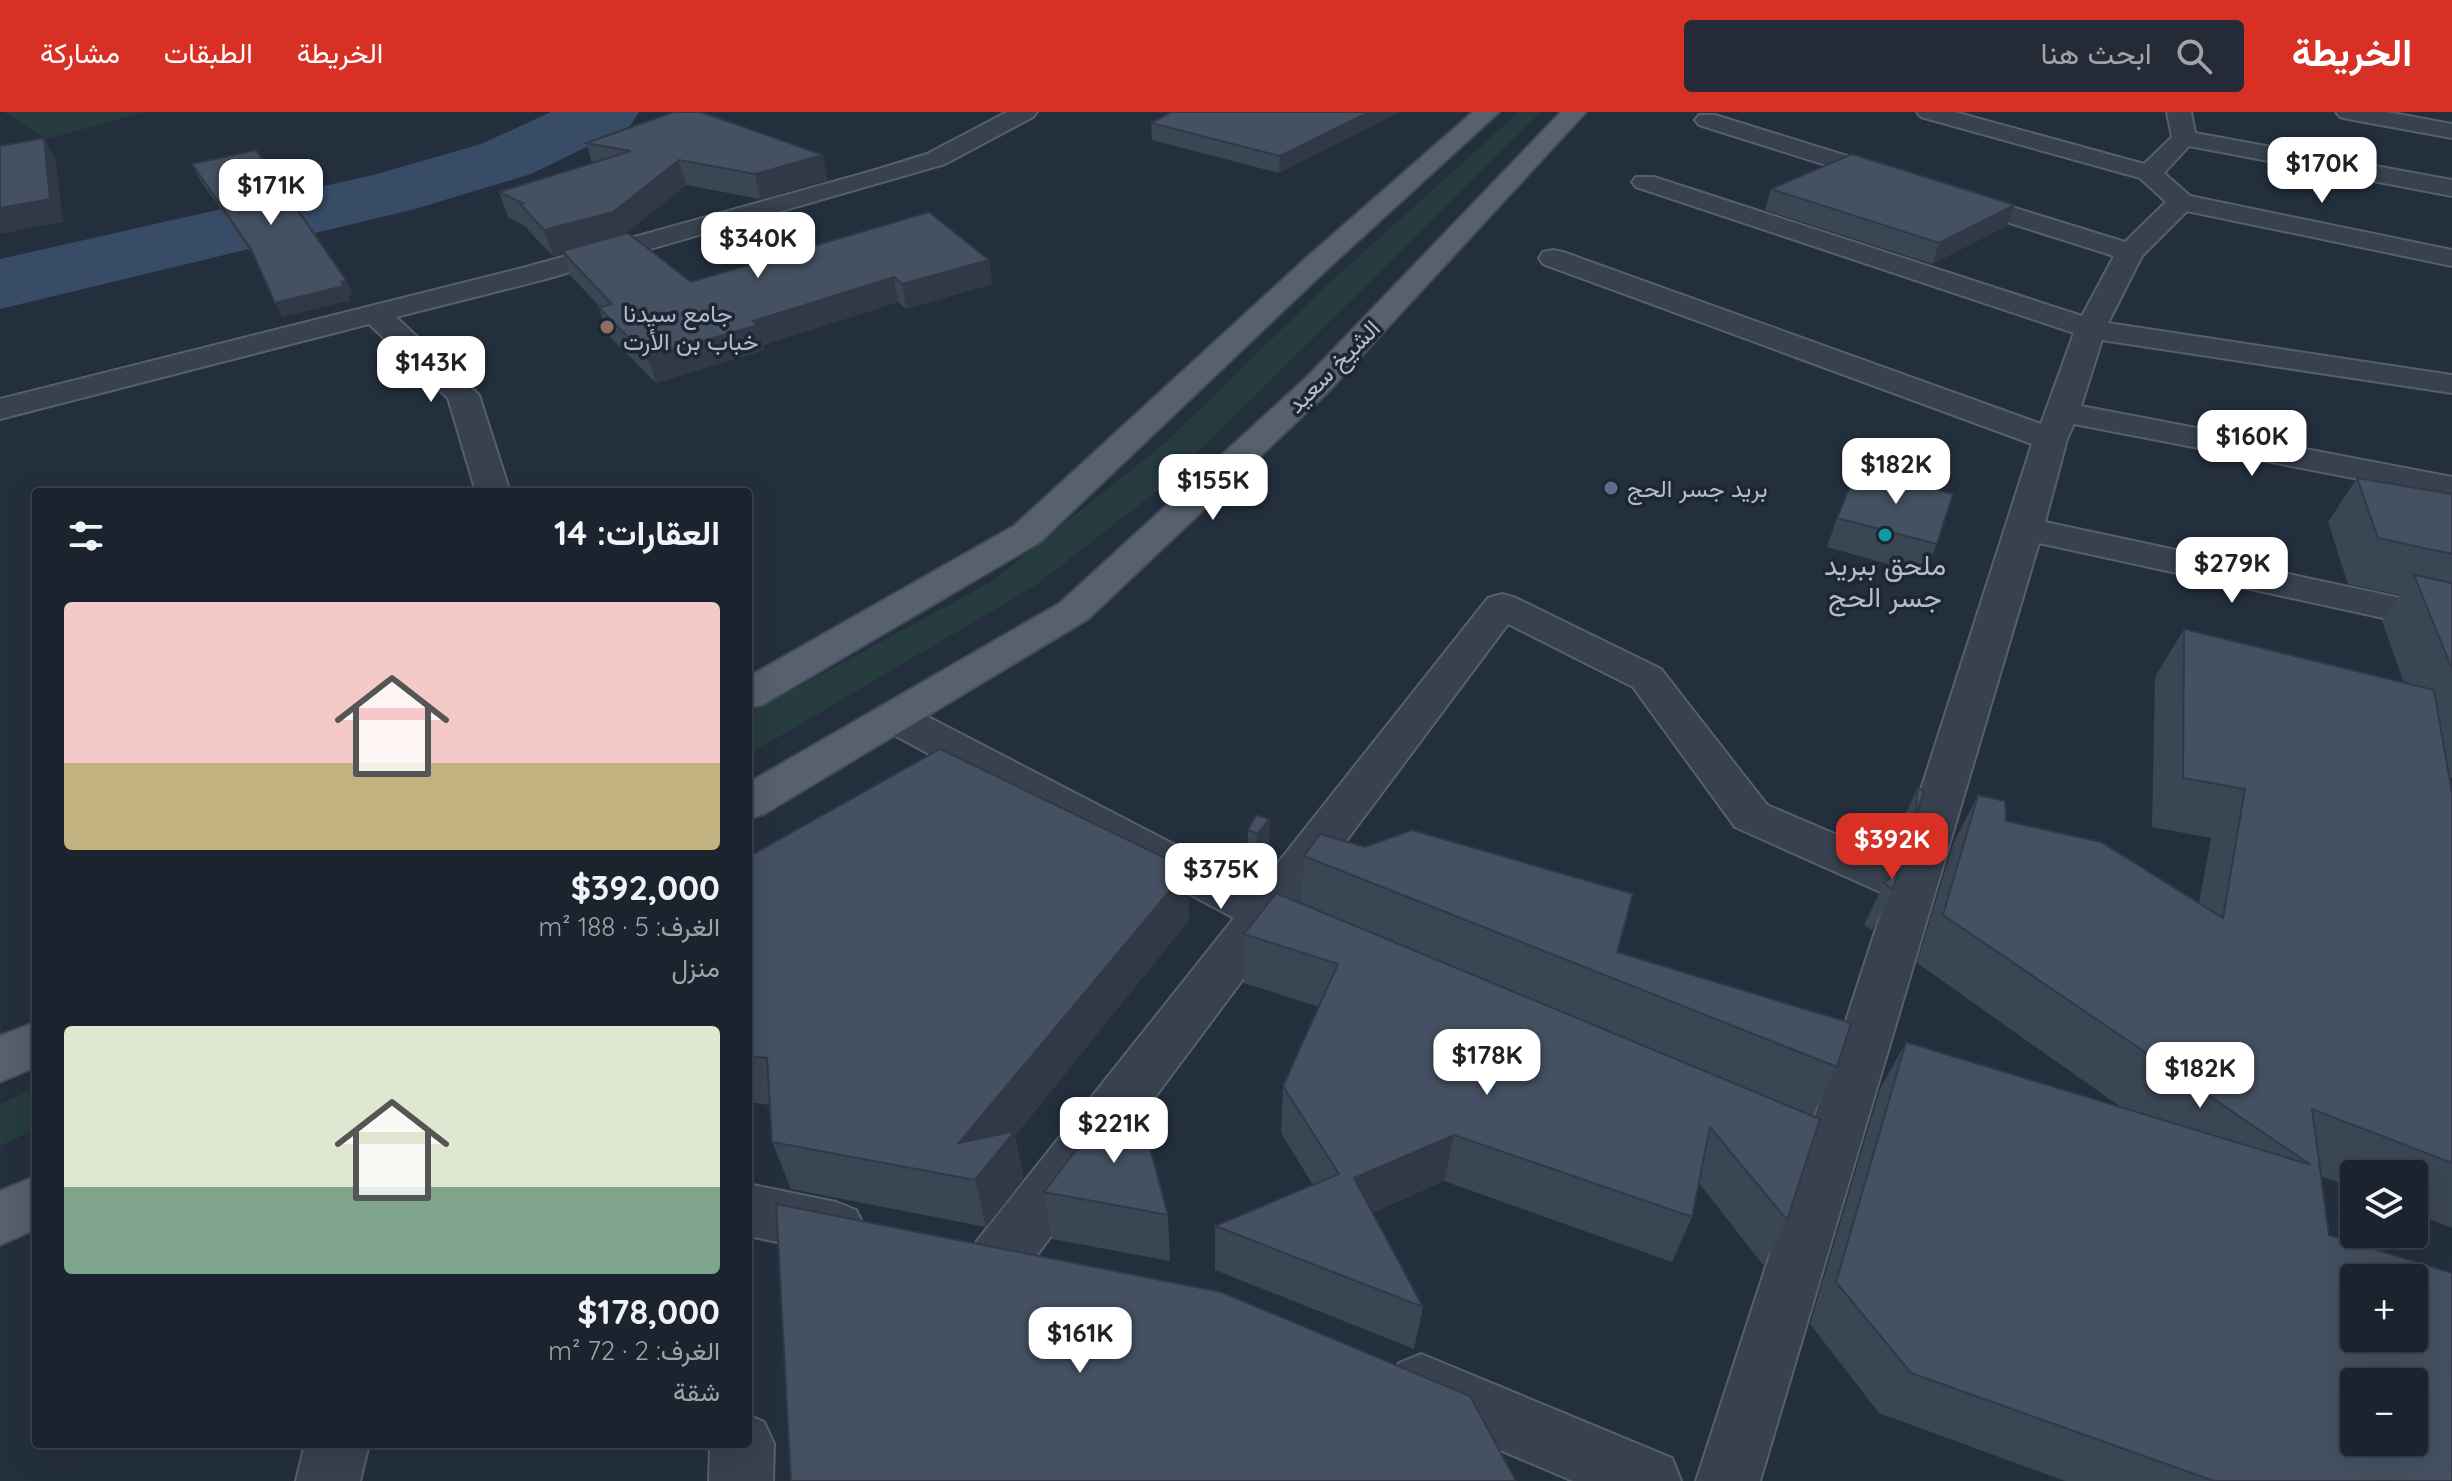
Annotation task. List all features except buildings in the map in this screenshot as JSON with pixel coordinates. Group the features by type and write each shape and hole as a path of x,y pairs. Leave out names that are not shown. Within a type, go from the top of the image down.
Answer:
{"main road":[{"path":"752,693 1027,534 1314,266 1487,112"},
{"name":"الشيخ سعيد","path":"752,801 1074,611 1318,384 1574,112"},
{"path":"0,1060 32,1045"},
{"path":"0,1219 32,1203"}],"street":[{"path":"0,409 536,273 922,163 1025,112"},
{"path":"1929,112 2149,173 2181,202 2452,258"},
{"path":"2348,112 2452,131"},
{"path":"1707,120 2130,252"},
{"path":"2149,173 2176,120 2452,188"},
{"path":"1645,182 2090,329 2452,384"},
{"path":"1728,1481 2056,425 2090,329 2130,252 2181,202"},
{"path":"1553,258 2056,425 2452,487"},
{"path":"374,313 463,395 492,488"},
{"path":"2025,529 2452,621"},
{"path":"1058,1271 974,1255 1264,914 1502,606 1647,678 1751,816 1913,887"},
{"path":"894,717 1264,914 1322,939"},
{"path":"1787,1134 1831,1152"},
{"path":"752,1211 888,1238"},
{"path":"1371,1364 1649,1481"},
{"path":"328,1481 336,1448"},
{"path":"741,1481 742,1448"}],"green space":[{"path":"4,112 145,112 46,139"},
{"path":"1519,112 1541,112 1166,484 1036,585 752,753 752,712 991,582 1165,443 1325,287"},
{"path":"32,1090 32,1131 0,1146 0,1104"}],"waterway":[{"path":"0,284 389,193 506,159 606,112"}],"place":[{"name":"جامع سيدنا خباب بن الأرت","path":"607,327"},
{"name":"بريد جسر الحج","path":"1611,488"},
{"name":"ملحق ببريد جسر الحج","path":"1885,535"}]}
